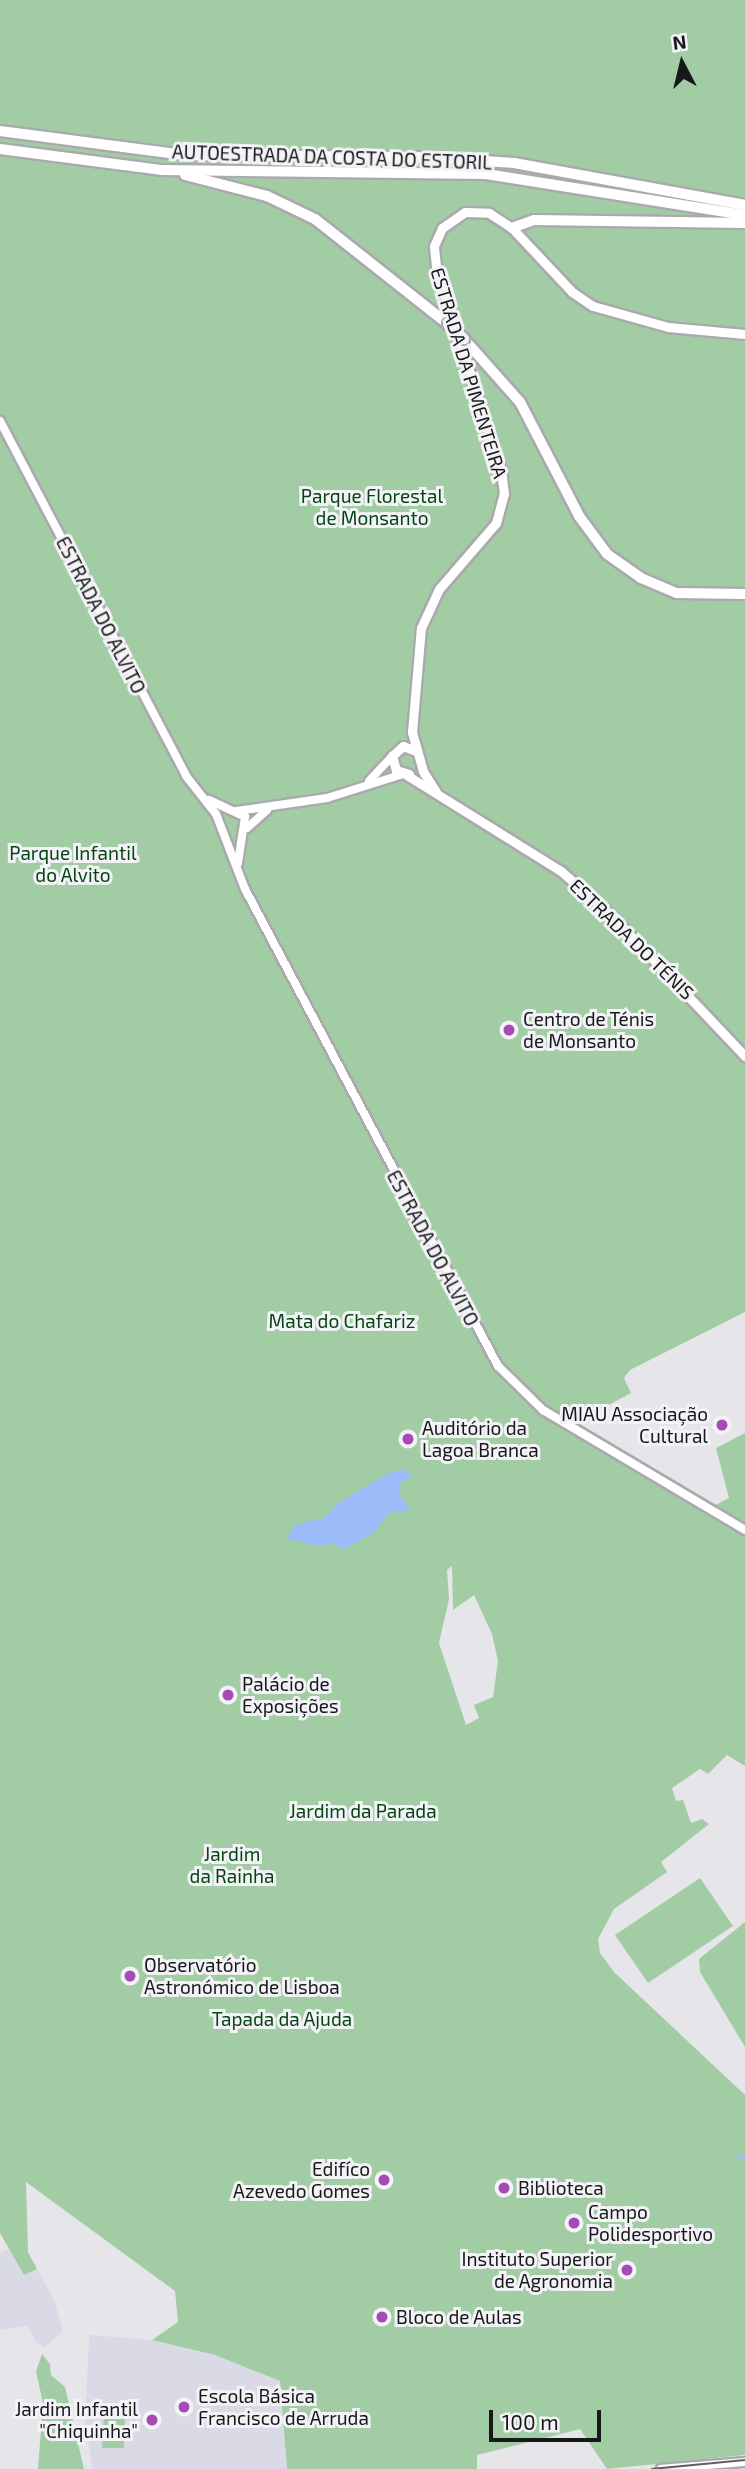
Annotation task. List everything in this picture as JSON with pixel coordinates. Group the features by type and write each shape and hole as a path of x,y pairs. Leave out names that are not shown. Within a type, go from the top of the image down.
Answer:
{"highway":[{"name":"AUTOESTRADA DA COSTA DO ESTORIL","path":"0,131 186,155 475,160 688,191 745,205"},
{"name":"AUTOESTRADA DA COSTA DO ESTORIL","path":"0,149 161,170 475,173 745,215"},
{"path":"161,170 246,189 301,211 351,244 479,353 528,416 597,542 631,572 665,587 745,592"},
{"path":"688,191 745,197"},
{"path":"512,228 534,220 745,223"}],"main road":[{"name":"ESTRADA DA PIMENTEIRA","path":"394,753 411,715 426,612 439,589 495,523 503,494 501,470 443,291 434,246 447,222 465,212 489,213 512,228 572,292 593,306 668,327 745,334"},
{"name":"ESTRADA DA PIMENTEIRA","path":"411,715 419,756"},
{"path":"419,756 416,770 404,774 394,768 394,753 407,746 419,756 436,793"},
{"name":"ESTRADA DO TÉNIS","path":"404,774 545,860 591,895 745,1056"}],"street":[{"name":"ESTRADA DO ALVITO","path":"1,424 186,776 206,799 226,836 255,908 498,1366 542,1410 745,1530"},
{"name":"ESTRADA DA PIMENTEIRA","path":"364,785 382,772 394,753"},
{"path":"219,823 222,815 235,810 275,806 404,774"},
{"name":"ESTRADA DO ALVITO","path":"206,799 235,810"},
{"path":"226,836 234,838 275,806"},
{"path":"235,810 245,817 246,830 238,863"},
{"path":"661,2469 745,2462"}],"shaded area":[{"path":"11,2248 24,2275 37,2269 54,2300 63,2331 45,2347 36,2342 28,2326 0,2330 0,2253"},
{"name":"Escola Básica Francisco de Arruda","path":"89,2335 152,2340 215,2355 280,2381 287,2469 93,2469 85,2425"}],"green space":[{"path":"0,0 745,0 745,1312 630,1370 624,1378 631,1393 568,1427 706,1510 729,1498 716,1448 745,1433 745,1766 727,1755 708,1774 700,1769 672,1788 676,1801 683,1800 691,1823 702,1819 709,1824 661,1862 667,1872 614,1909 598,1939 600,1953 614,1972 745,2095 745,2455 607,2469 580,2429 477,2455 477,2469 287,2469 280,2381 215,2355 152,2340 178,2322 175,2291 26,2182 28,2252 37,2269 24,2275 0,2233","holes":["452,1566 453,1610 474,1595 492,1634 498,1661 493,1697 474,1705 479,1718 466,1725 439,1643 449,1599 447,1570"]},
{"path":"700,1878 733,1926 648,1983 615,1935"},
{"path":"745,1922 745,2047 700,1972 699,1959"},
{"path":"42,2354 50,2364 51,2375 65,2387 84,2469 38,2469 43,2403 36,2371"},
{"path":"104,2412 125,2412 124,2448 102,2448"}],"water":[{"path":"405,1469 413,1476 401,1482 398,1492 410,1510 389,1513 373,1533 345,1549 332,1543 320,1546 287,1539 294,1525 324,1518 338,1503 389,1473"}],"waterway":[{"path":"737,2156 745,2157"}],"tram line":[{"path":"652,2469 745,2460"}],"place":[{"name":"Centro de Ténis de Monsanto","path":"509,1030"},
{"name":"MIAU Associação Cultural","path":"722,1425"},
{"name":"Auditório da Lagoa Branca","path":"408,1439"},
{"name":"Palácio de Exposições","path":"228,1695"},
{"name":"Observatório Astronómico de Lisboa","path":"130,1976"},
{"name":"Edifíco Azevedo Gomes","path":"384,2180"},
{"name":"Biblioteca","path":"504,2188"},
{"name":"Campo Polidesportivo","path":"574,2223"},
{"name":"Instituto Superior de Agronomia","path":"627,2270"},
{"name":"Bloco de Aulas","path":"382,2317"},
{"name":"Escola Básica Francisco de Arruda","path":"184,2407"},
{"name":"Jardim Infantil \"Chiquinha\"","path":"152,2420"}],"park label":[{"name":"Parque Florestal de Monsanto","path":"372,507"},
{"name":"Parque Infantil do Alvito","path":"73,864"},
{"name":"Mata do Chafariz","path":"342,1321"},
{"name":"Jardim da Parada","path":"363,1811"},
{"name":"Jardim da Rainha","path":"232,1865"},
{"name":"Tapada da Ajuda","path":"282,2019"}]}
